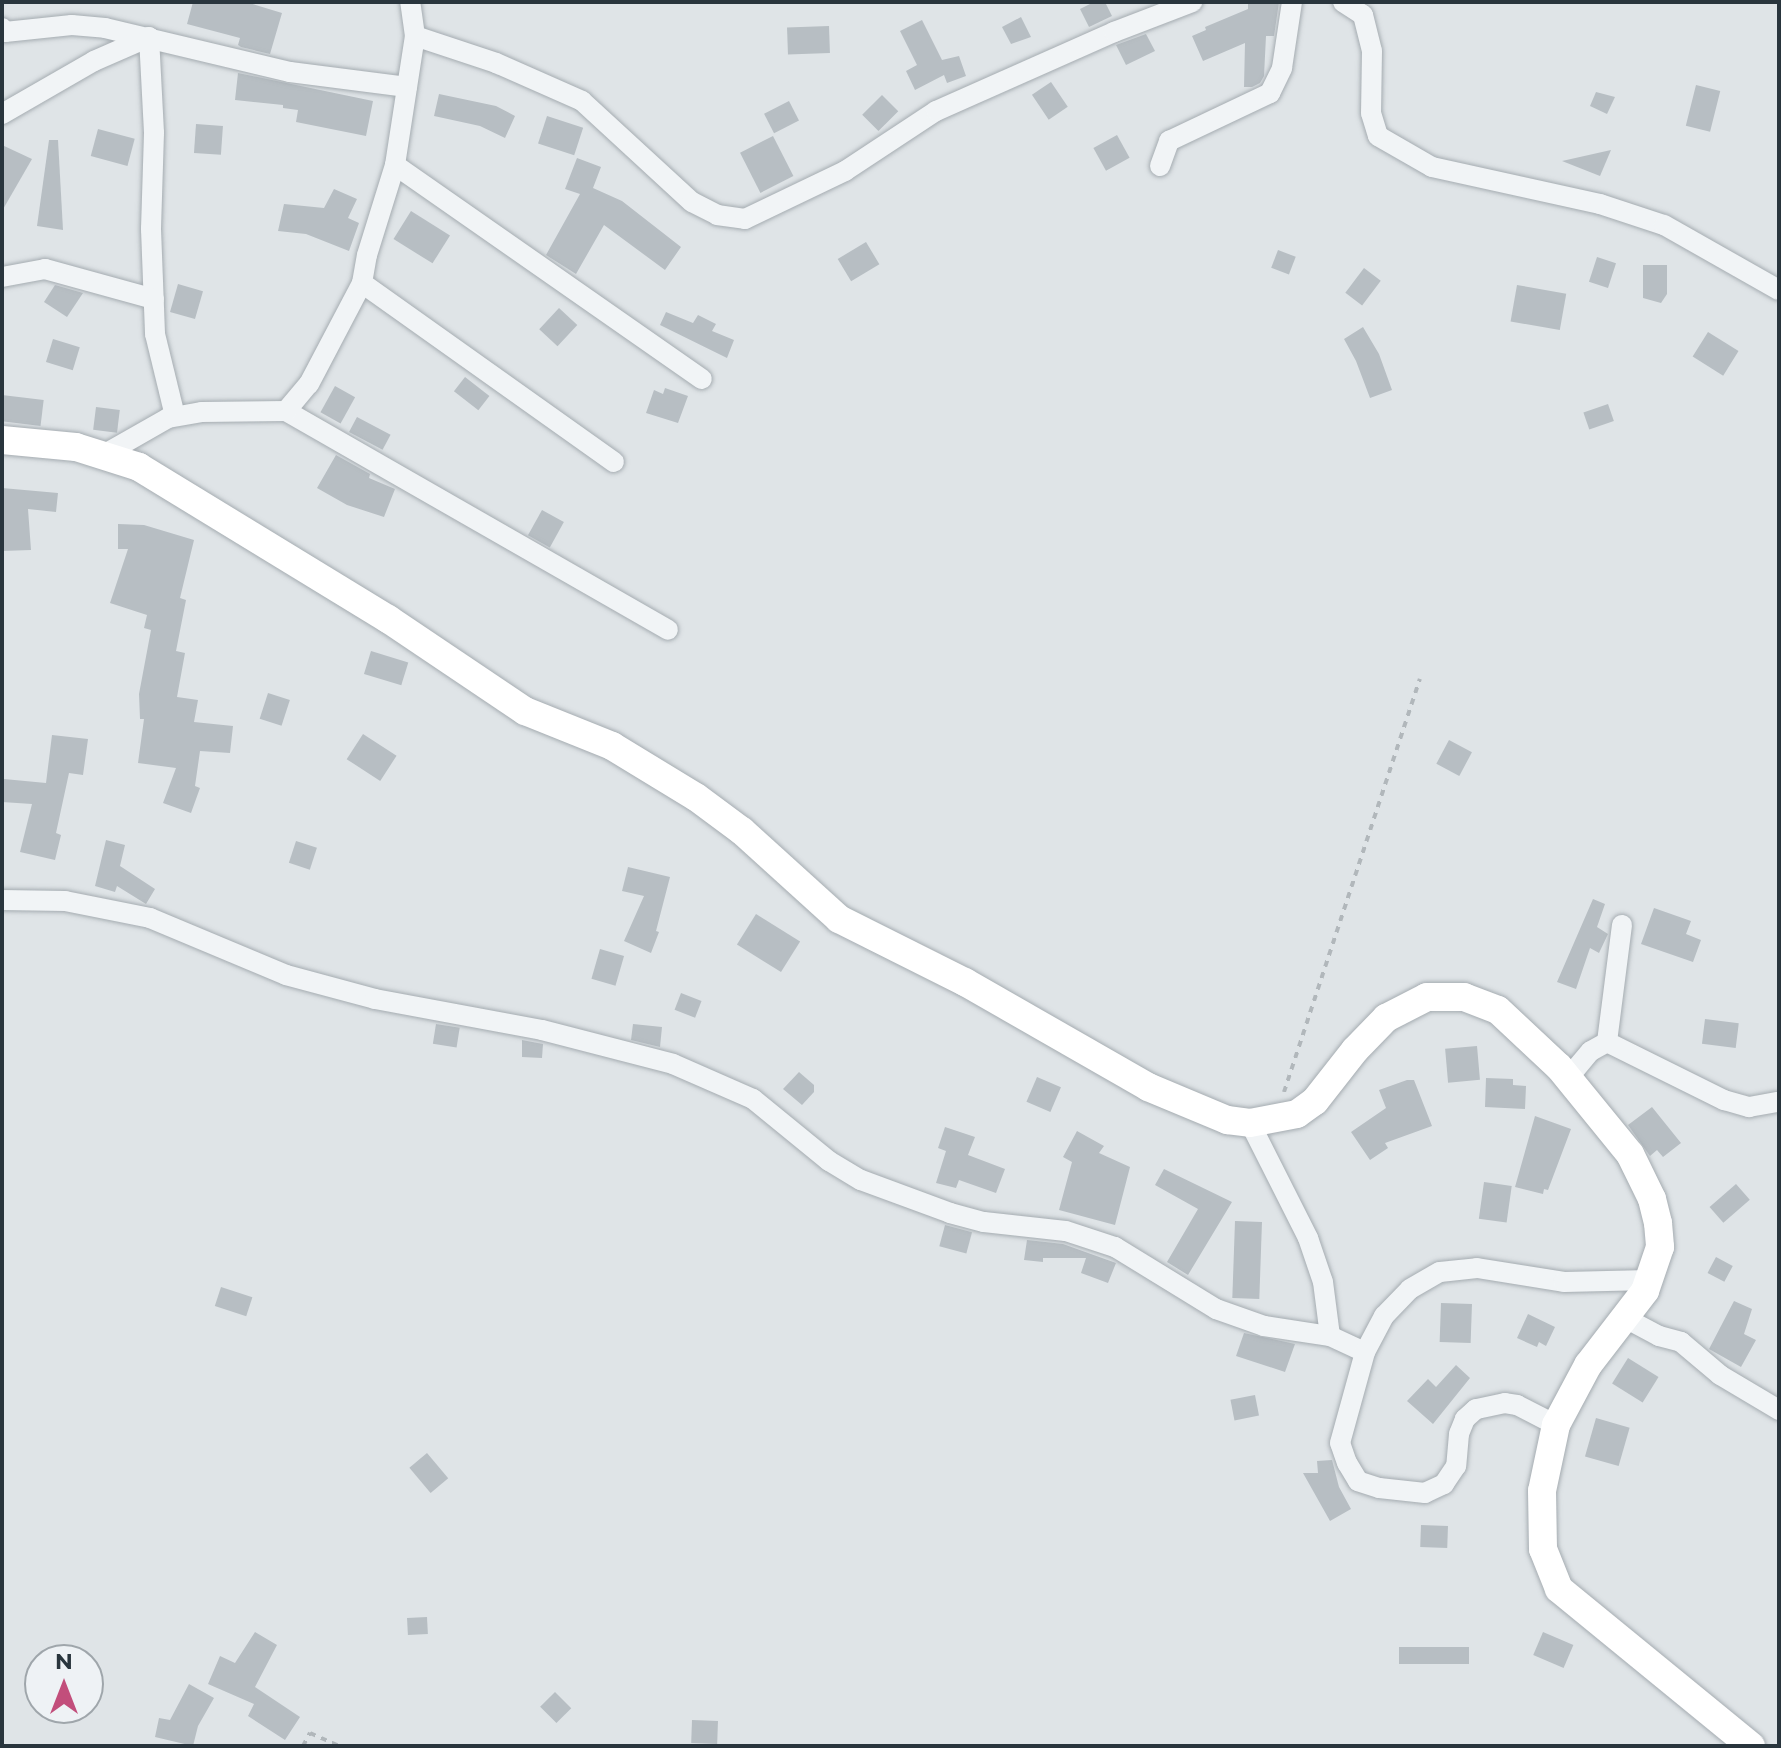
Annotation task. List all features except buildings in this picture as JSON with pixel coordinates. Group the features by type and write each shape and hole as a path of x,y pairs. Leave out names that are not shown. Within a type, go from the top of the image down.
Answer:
{"street":[{"path":"286,411 324,360 362,283 367,255 395,165 415,36 410,2"},
{"path":"415,36 496,63 582,101 692,202 717,215 745,219 845,171 936,111 1114,32 1192,2"},
{"path":"1160,166 1169,141 1270,93 1282,68 1292,2"},
{"path":"1343,2 1363,15 1372,51 1371,113 1378,136 1432,167 1600,204 1664,225 1779,290"},
{"path":"2,28 5,32 22,32 72,25 149,37 203,54 290,72 407,87"},
{"path":"2,114 94,61 149,37"},
{"path":"149,37 154,133 151,229 155,334 175,416"},
{"path":"395,165 702,379"},
{"path":"2,277 45,269 154,299"},
{"path":"362,283 614,462"},
{"path":"105,454 175,416 286,411 668,630"},
{"path":"2,440 76,447 139,467 388,619 525,711 612,746 696,797 742,831 839,919 965,982 1148,1087 1227,1120 1262,1122 1297,1114 1315,1101 1355,1050 1386,1018 1427,997 1446,994 1481,1002 1498,1010 1568,1078 1630,1154 1652,1199 1660,1247 1650,1280 1627,1319 1588,1365 1556,1425 1542,1491 1543,1549 1559,1589 1751,1746"},
{"path":"2,900 65,901 150,918 286,975 375,999 542,1030 673,1064 753,1099 829,1161 861,1180 984,1222 1066,1231 1115,1247 1216,1309 1264,1326 1330,1336 1365,1352"},
{"path":"1607,1042 1622,925"},
{"path":"1568,1078 1591,1051 1607,1042"},
{"path":"1607,1042 1724,1100 1749,1107 1778,1102"},
{"path":"1262,1122 1323,1282 1330,1336"},
{"path":"1556,1425 1517,1405 1490,1405 1476,1409 1465,1419 1456,1466 1444,1484 1425,1493 1379,1488 1358,1481 1340,1443 1344,1417 1365,1352 1384,1316 1410,1289 1440,1272 1477,1268 1564,1282 1650,1280"},
{"path":"1627,1319 1659,1336 1681,1342 1720,1375 1779,1410"}],"path":[{"path":"1262,1122 1420,679"},
{"path":"303,1746 310,1733 339,1746"}]}
